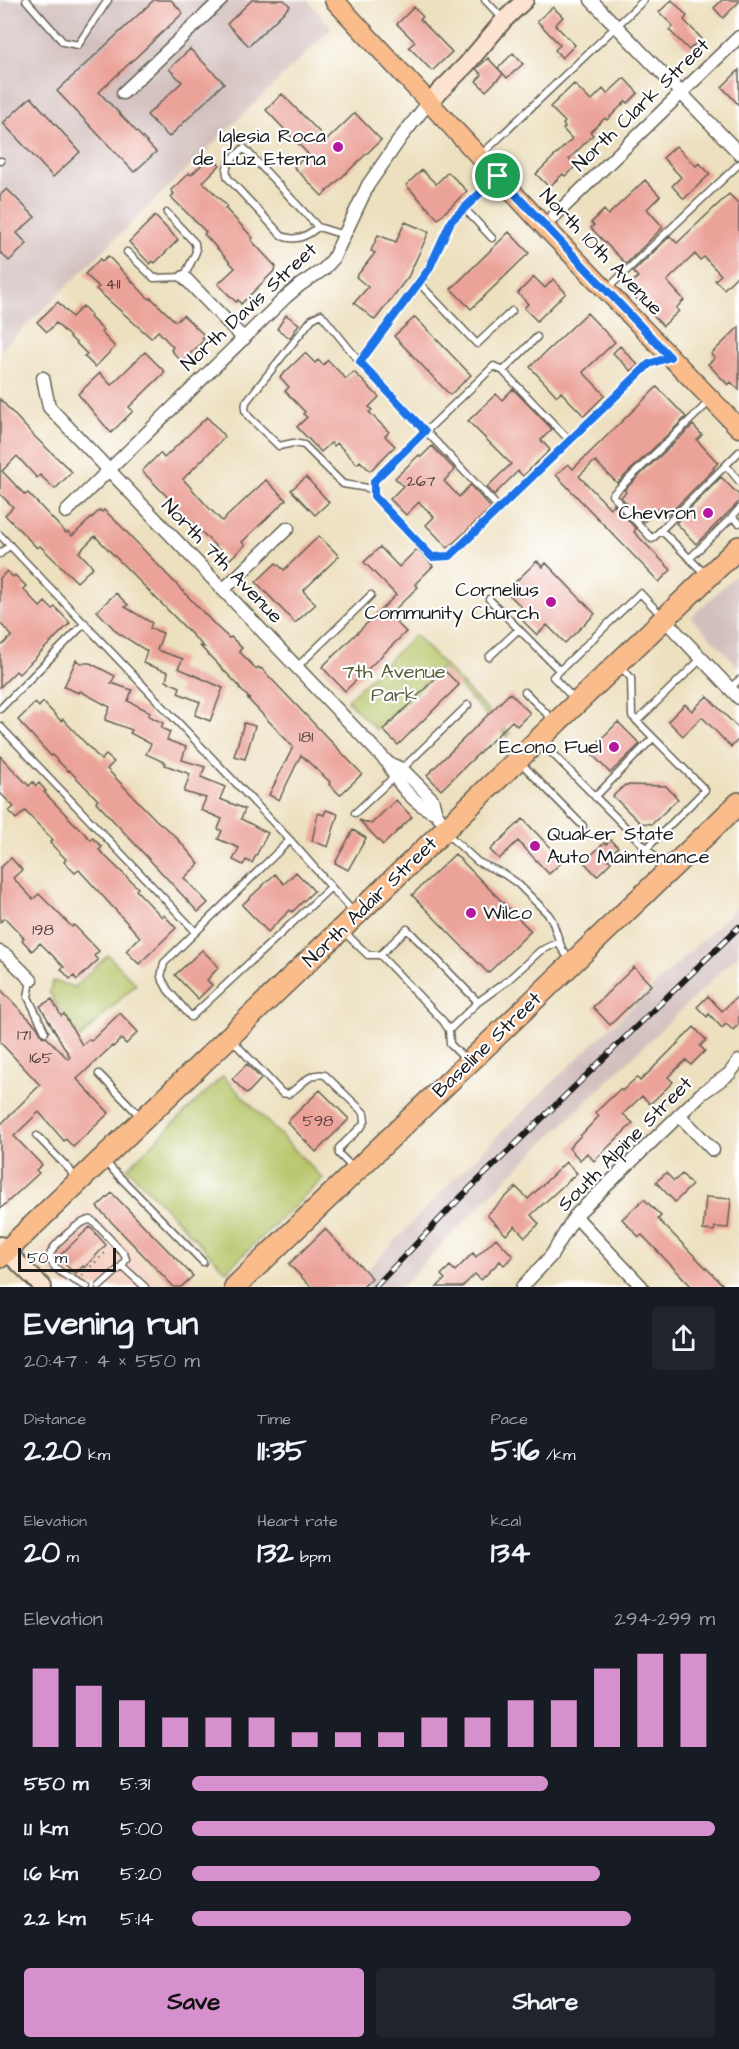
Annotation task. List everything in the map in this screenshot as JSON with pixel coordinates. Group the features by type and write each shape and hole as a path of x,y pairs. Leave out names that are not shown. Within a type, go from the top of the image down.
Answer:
{"highway":[{"name":"North Adair Street","path":"2,1251 77,1184 349,923 442,824 518,759 739,547"},
{"name":"Baseline Street","path":"235,1287 739,803"}],"main road":[{"name":"North 10th Avenue","path":"334,0 544,226 739,428"}],"street":[{"path":"123,93 221,0"},
{"name":"North Davis Street","path":"66,512 300,285 324,269 333,259 368,184 402,136 429,102 525,0"},
{"path":"591,0 739,153"},
{"name":"North Clark Street","path":"544,226 739,37"},
{"path":"184,277 244,339"},
{"name":"North 7th Avenue","path":"43,378 49,407 398,773 423,808 442,824"},
{"path":"223,590 288,528"},
{"path":"664,619 702,658 734,684 739,698"},
{"path":"0,952 31,980"},
{"name":"South Alpine Street","path":"522,1287 551,1256 575,1216 701,1094 729,1074 739,1061"},
{"path":"679,1115 713,1150"},
{"path":"575,1216 642,1287"},
{"path":"2,1251 43,1287"}],"lane":[{"path":"26,0 63,42 78,45 108,0"},
{"path":"485,0 504,20"},
{"path":"479,156 644,0"},
{"path":"318,227 303,237 282,236 228,178 226,169 228,162 244,148 318,227 344,235"},
{"path":"606,290 739,164"},
{"path":"360,362 429,269 451,221 498,176"},
{"path":"464,208 492,238"},
{"path":"127,252 154,278 184,277 196,252 195,243 167,213"},
{"path":"419,283 477,344 512,311"},
{"path":"374,489 343,484 304,446 293,442 279,446 249,417 245,410 246,402 312,319 321,314 360,362 500,509"},
{"path":"503,370 537,337"},
{"path":"570,441 503,370 494,366 374,481 374,496 432,557 450,556 500,509 570,441 649,364 670,357"},
{"path":"711,400 612,495 652,539 739,452"},
{"path":"726,465 739,481"},
{"path":"690,558 739,509"},
{"path":"732,517 739,523"},
{"path":"662,530 708,577"},
{"path":"0,535 290,840 330,887 368,956 380,955 407,929 478,1002"},
{"path":"0,554 10,545"},
{"path":"577,702 553,677 559,670 640,593 664,619"},
{"path":"297,667 371,595"},
{"path":"489,599 559,670"},
{"path":"0,709 85,623"},
{"path":"489,657 519,629"},
{"path":"637,721 702,658"},
{"path":"618,664 631,678 632,716 705,790 646,848"},
{"path":"525,692 556,723"},
{"path":"355,813 468,705"},
{"path":"0,726 195,931"},
{"path":"595,797 653,738"},
{"path":"538,740 669,870"},
{"path":"518,759 583,826"},
{"path":"442,824 478,862 517,883 548,914 562,950 572,962"},
{"path":"290,840 164,963 161,977 168,990 191,1017 330,887"},
{"path":"449,1030 478,1002 507,981 540,951 559,942"},
{"path":"380,955 449,1030 450,1044 468,1062"},
{"path":"31,980 28,996 45,1032"},
{"path":"230,1038 282,1093 288,1094 311,1075 318,1073 325,1075 364,1113 365,1121 362,1126 339,1148 339,1154 356,1171"},
{"path":"99,1074 144,1120"},
{"path":"36,1136 70,1170 77,1184"},
{"path":"102,1159 203,1263"},
{"path":"87,1287 57,1268 50,1255 55,1246 86,1220 95,1223 126,1259 122,1266 99,1287"},
{"path":"122,1266 144,1287"}],"path":[{"path":"76,1280 106,1252"},
{"path":"80,1269 84,1273"}],"shaded area":[{"path":"0,0 307,0 332,28 0,351"},
{"path":"739,572 739,667 691,617"},
{"path":"739,905 739,954 508,1177 401,1287 351,1287 450,1183"},
{"path":"88,1205 167,1287 65,1287 36,1256"}],"green space":[{"name":"7th Avenue Park","path":"415,635 510,734 507,737 441,668 376,730 347,700"},
{"path":"108,955 136,984 78,1040 49,992 53,981 74,987"},
{"path":"223,1076 323,1179 226,1271 127,1168"}],"building":[{"path":"154,0 171,0 183,13 99,92 156,152 134,172 57,91"},
{"path":"252,0 284,0 290,6 249,46 227,24"},
{"path":"672,0 687,16 684,20 701,38 689,50 669,30 673,26 659,12"},
{"path":"722,0 739,0 723,18 714,8"},
{"path":"414,7 423,17 420,19 452,52 432,71 409,47 415,42 397,24"},
{"path":"553,7 563,17 555,25 575,45 562,58 555,50 560,45 537,21"},
{"path":"190,49 224,83 169,137 147,115 182,82 169,69"},
{"path":"513,53 523,64 507,78 498,68"},
{"path":"488,58 503,74 486,91 476,81 482,75 476,69"},
{"path":"739,70 739,105 722,87"},
{"path":"624,78 638,93 590,132 593,135 569,159 576,166 549,187 536,174 572,139 563,129 565,122 550,107 574,84 591,101 603,89 607,94"},
{"name":"Iglesia Roca de Luz Eterna","path":"282,94 327,140 355,113 381,140 322,196 294,167 308,154 266,110"},
{"path":"31,97 80,152 53,177 3,123"},
{"path":"676,146 696,166 699,163 710,174 684,199 672,186 681,177 663,158"},
{"path":"211,156 220,165 203,182 227,206 225,208 276,267 241,304 218,284 235,268 204,234 206,232 171,197 174,194 171,190"},
{"path":"422,170 436,184 448,172 467,191 438,219 406,185"},
{"path":"645,180 660,196 647,209 663,227 626,264 591,228 594,225 591,223 604,210 608,215"},
{"path":"7,189 35,217 17,233 27,244 9,261 0,252 0,195"},
{"path":"729,194 739,204 739,274 724,289 715,280 721,275 704,257 700,260 695,254 667,281 684,300 676,308 679,311 663,326 626,288 638,277 633,272 670,236 677,243"},
{"path":"155,216 178,240 155,263 153,261 150,264 129,242"},
{"path":"405,222 429,232 408,277 375,320 354,303 368,287 356,277 375,253 371,251 378,235 396,242"},
{"path":"509,232 529,253 471,309 451,289"},
{"path":"108,256 147,297 151,298 174,320 177,321 183,315 204,335 202,337 204,340 182,362 171,350 173,347 158,331 151,338 96,289 99,287 85,274 100,259 102,261"},
{"path":"534,277 545,288 553,279 566,293 537,321 524,308 528,304 518,293"},
{"path":"58,302 72,317 83,306 103,330 101,332 115,347 95,367 84,356 87,354 56,323 47,332 37,322"},
{"path":"587,313 615,342 583,372 605,395 584,416 561,392 557,396 530,367"},
{"path":"286,315 299,324 290,338 277,329"},
{"path":"415,317 471,375 450,395 394,336"},
{"path":"739,327 739,390 731,382 728,385 708,364 715,358 711,354"},
{"path":"620,346 638,365 631,371 613,353"},
{"path":"145,352 165,372 129,407 133,411 111,433 78,394 100,373 111,385"},
{"path":"305,353 315,363 318,360 323,365 328,360 346,379 354,372 379,397 369,407 372,410 369,412 389,432 385,436 395,446 370,471 360,461 357,464 337,443 334,446 331,443 321,452 297,427 307,417 285,391 289,387 280,377"},
{"path":"657,387 686,417 617,483 595,461 579,476 610,508 614,504 636,529 634,532 671,570 659,582 556,475 568,464 573,469"},
{"path":"513,389 552,429 541,440 550,450 523,476 518,471 494,495 487,487 511,464 468,421 496,394 502,400"},
{"path":"0,399 72,472 55,489 40,475 37,478 17,456 2,471 25,495 28,493 66,533 72,536 100,510 102,512 104,510 120,525 217,627 242,648 239,651 256,669 261,668 362,774 340,795 329,784 330,782 301,755 279,800 269,795 293,747 200,646 204,647 95,536 79,552 93,567 77,582 40,546 37,548 5,515 13,507 0,494"},
{"path":"207,417 225,437 183,479 208,507 222,521 266,480 286,500 242,542 245,545 229,560 142,471 160,453 164,458"},
{"path":"693,425 702,435 697,440 718,463 667,516 659,508 644,522 621,497 626,492 624,490"},
{"path":"432,446 455,470 444,481 459,497 470,485 491,508 448,548 426,525 434,517 419,502 406,515 390,499 403,486 395,478"},
{"path":"306,477 329,502 315,515 291,490"},
{"name":"Chevron","path":"721,477 739,495 739,502 696,544 676,523"},
{"path":"319,536 339,556 303,591 316,604 295,623 256,582 276,563 284,570"},
{"path":"380,547 399,567 417,549 433,566 415,584 418,587 389,615 406,632 345,691 322,667 396,595 364,562"},
{"name":"Cornelius Community Church","path":"537,561 543,567 546,563 595,614 565,643 547,625 537,635 523,621 529,615 506,591"},
{"path":"7,571 13,577 15,575 26,586 23,589 40,607 45,602 52,609 55,607 70,623 19,674 16,671 0,687 0,647 12,636 0,623 0,578"},
{"path":"116,593 128,605 125,607 152,623 150,628 163,633 157,650 183,659 178,668 223,688 210,721 195,715 200,702 178,693 180,687 166,681 168,672 143,663 147,651 118,633 97,611"},
{"path":"76,660 81,663 90,663 115,676 111,683 132,690 128,701 150,712 149,716 163,723 161,728 170,732 167,740 186,747 182,760 205,767 201,777 225,787 220,799 245,809 241,819 268,833 252,863 246,860 243,865 233,860 239,848 218,839 222,831 218,829 222,819 201,810 206,798 184,792 190,774 165,765 166,763 146,754 151,744 130,733 132,730 105,720 110,707 80,691 79,693 64,687"},
{"path":"444,670 459,685 398,745 383,730"},
{"path":"510,693 530,713 517,726 512,721 441,790 427,775"},
{"path":"707,696 739,729 739,739 731,747 702,717 683,736 668,721 685,704 692,711"},
{"path":"43,702 61,721 63,719 101,760 106,755 114,762 107,769 156,820 175,836 199,864 184,878 208,903 198,912 96,802 98,800 69,770 51,756 18,720 35,703 39,707"},
{"name":"Econo Fuel","path":"618,722 640,744 610,773 589,751"},
{"path":"244,723 255,726 245,759 234,756"},
{"path":"0,756 29,786 33,782 36,786 39,783 46,791 44,792 72,821 91,840 93,838 102,847 99,850 138,888 136,890 176,928 139,964 126,951 140,937 79,870 75,873 64,862 66,859 50,843 53,840 25,811 16,819 9,811 14,807 0,793"},
{"path":"625,785 666,786 678,799 652,824 640,823 613,796"},
{"path":"396,800 412,817 383,845 359,820 371,824"},
{"path":"326,810 338,814 328,847 312,841 318,813 324,815"},
{"name":"Quaker State Auto Maintenance","path":"523,819 563,861 549,874 518,841 499,859 490,850"},
{"path":"353,830 366,838 348,870 335,863"},
{"path":"611,840 618,847 607,858 611,862 597,876 584,862 604,843"},
{"name":"Wilco","path":"455,854 531,931 488,973 412,895"},
{"path":"11,858 22,870 13,878 33,899 39,894 99,951 94,956 98,960 77,980 74,976 70,979 61,969 64,967 40,943 32,951 22,940 24,938 5,918 0,922 0,868"},
{"path":"296,872 314,891 268,932 242,905 275,874 284,884"},
{"path":"202,950 219,967 207,980 212,985 198,999 175,975"},
{"path":"634,967 651,985 610,1025 593,1007"},
{"path":"0,989 37,1027 42,1036 46,1037 68,1059 70,1057 40,1006 52,999 61,1016 64,1014 82,1045 89,1039 91,1041 120,1013 138,1032 126,1044 121,1039 77,1079 109,1113 73,1147 66,1139 64,1141 39,1112 14,1136 42,1165 36,1170 39,1173 0,1209 0,1125 40,1085 0,1042"},
{"path":"739,995 739,1024 733,1030 726,1024 722,1028 709,1014 707,1017 697,1007 708,996 722,1011"},
{"path":"694,1027 706,1040 700,1046 705,1051 691,1065 686,1060 668,1077 673,1082 650,1104 642,1096 623,1114 633,1123 594,1161 587,1153 580,1160 569,1148 599,1116 595,1113 620,1089 622,1091 637,1077 640,1081"},
{"path":"247,1064 261,1079 247,1094 232,1079"},
{"path":"320,1090 349,1119 316,1152 287,1122"},
{"path":"566,1162 577,1173 531,1215 539,1224 525,1237 515,1226 506,1235 487,1215 516,1187 528,1199"},
{"path":"666,1173 674,1181 682,1174 692,1185 675,1202 656,1182"},
{"path":"112,1193 193,1276 181,1287 174,1287 97,1207"},
{"path":"706,1197 731,1199 728,1228 715,1227 714,1231 703,1230"},
{"path":"644,1199 661,1216 658,1219 725,1287 692,1287 642,1235 639,1237 622,1219"},
{"path":"90,1227 106,1245 75,1274 58,1257"},
{"path":"325,1229 372,1278 363,1287 311,1287 289,1264"},
{"path":"496,1238 513,1256 504,1265 500,1261 481,1280 475,1274 462,1287 437,1287 445,1279 441,1275 450,1266 455,1271 473,1253 476,1257"}],"railway":[{"path":"375,1287 460,1198 739,927"}],"place":[{"name":"Iglesia Roca de Luz Eterna","path":"338,147"},
{"name":"Chevron","path":"708,513"},
{"name":"Cornelius Community Church","path":"551,602"},
{"name":"Econo Fuel","path":"614,747"},
{"name":"Quaker State Auto Maintenance","path":"535,846"},
{"name":"Wilco","path":"471,913"}],"route":[{"path":"498,176 670,357 649,364 450,556 432,557 374,496 374,481 425,431 360,362 429,269 451,221 498,176"}]}
